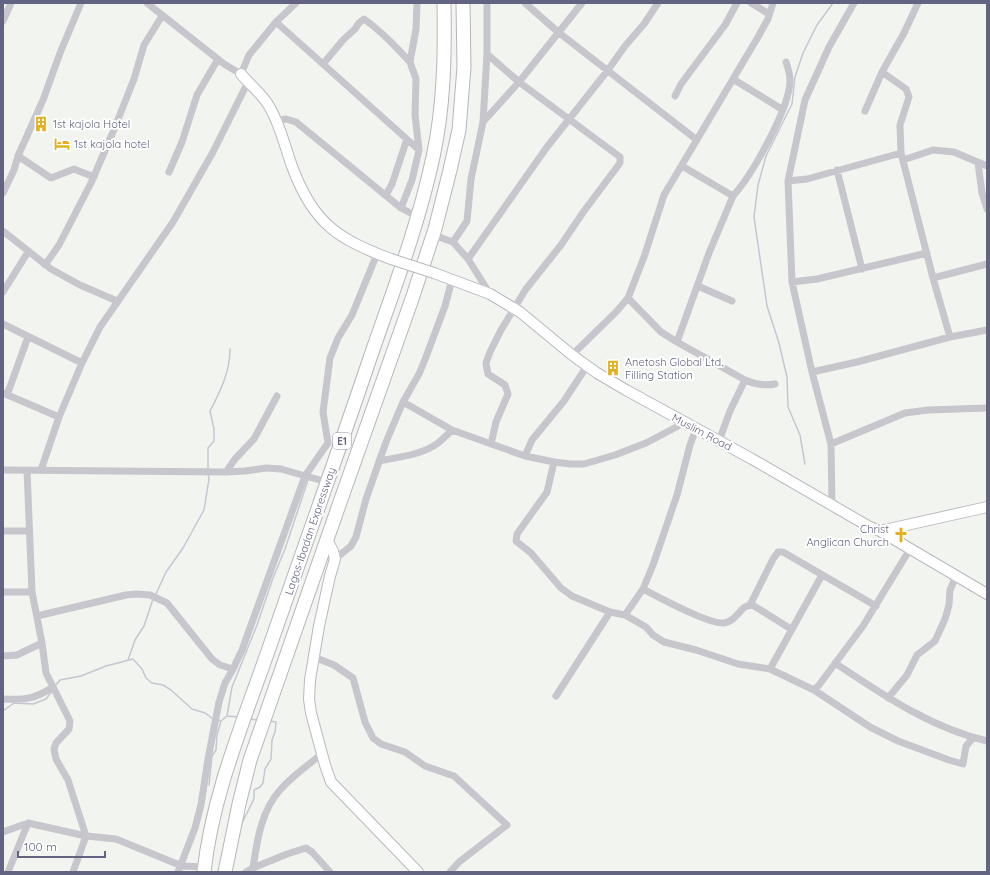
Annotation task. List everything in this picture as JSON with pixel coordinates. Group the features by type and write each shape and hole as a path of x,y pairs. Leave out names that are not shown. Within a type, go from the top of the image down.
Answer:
{"highway":[{"name":"Lagos-Ibadan Expressway","path":"205,869 212,827 233,751 418,217 433,156 443,86 445,37 444,3"},
{"name":"Lagos-Ibadan Expressway","path":"225,872 235,819 250,760 433,235 459,130 464,67 464,3"}],"street":[{"path":"3,21 11,3"},
{"path":"3,193 43,100 60,53 81,3"},
{"path":"147,3 218,59 241,74 249,56 276,22 296,3"},
{"path":"410,62 416,29 417,3"},
{"path":"453,242 467,221 471,179 482,122 487,54 488,3"},
{"path":"525,3 558,32 697,140"},
{"path":"482,122 519,82 582,3"},
{"path":"468,260 537,160 608,70 624,46 644,24 658,3"},
{"path":"675,96 681,84 725,25 737,3"},
{"path":"751,3 769,14"},
{"path":"572,355 601,328 628,298 644,257 664,195 758,37 773,3"},
{"path":"832,505 831,444 812,372 792,282 788,182 804,100 829,46 854,3"},
{"path":"865,111 882,72 904,33 918,3"},
{"path":"45,265 59,245 94,177 134,79 144,45 162,16"},
{"path":"323,64 343,40 355,29 358,23 364,19 372,24 393,43 410,62 416,78 415,115 419,150 412,180 401,208"},
{"path":"276,22 419,150"},
{"path":"487,54 519,82 620,157 620,163 561,245 526,289 501,330 486,363 488,374 505,385 508,394 496,422 491,444"},
{"path":"169,172 182,142 197,95 218,59"},
{"path":"677,342 709,253 733,196 747,178 783,110 790,81 786,62"},
{"path":"882,72 906,89 909,97 900,125 902,156 933,278 950,337"},
{"name":"Muslim Road","path":"241,74 264,100 277,121 305,198 322,221 348,241 377,254 490,294 514,308 587,366 626,390 868,526 880,531 987,594"},
{"path":"733,78 783,110"},
{"path":"41,470 59,417 82,363 100,327 173,222 213,152 248,82"},
{"path":"277,121 286,119 296,122 401,208 418,217"},
{"path":"386,196 407,139"},
{"path":"788,182 933,150 954,152 987,166"},
{"path":"18,156 51,178 74,169 94,177"},
{"path":"978,163 982,193 987,209"},
{"path":"682,166 733,196"},
{"path":"837,170 862,269"},
{"path":"3,231 45,265 80,285 117,302"},
{"path":"433,235 453,242 468,260 490,294"},
{"path":"3,291 28,252"},
{"path":"792,282 862,269 927,253"},
{"path":"180,869 195,828 201,805 219,702 225,683 242,650 305,476 328,443 324,412 330,358 338,338 352,315 377,254"},
{"path":"933,278 987,264"},
{"path":"335,559 351,546 356,537 366,498 379,461 403,402 419,374 426,357 445,306 452,280"},
{"path":"698,286 732,301"},
{"path":"628,298 661,332 677,342 745,380 765,386 775,384"},
{"path":"3,324 82,363"},
{"path":"812,372 857,362 950,337 987,330"},
{"path":"28,337 5,394 59,417"},
{"path":"525,456 532,440 564,401 587,366"},
{"path":"719,441 730,412 745,380"},
{"path":"226,472 235,459 254,439 277,396"},
{"path":"403,402 452,430 525,456 570,464 584,464 596,461 646,443 684,423"},
{"path":"831,444 904,413 928,410 987,408"},
{"path":"625,615 643,589 677,495 690,445 696,429"},
{"path":"379,461 410,455 426,449 438,443 452,430"},
{"path":"554,462 547,492 517,534 516,541 531,553 561,588 578,599 610,612 625,615 646,627 652,635 664,642 696,650 738,664 770,670 814,690 870,727 898,741 949,760 963,764 966,746 973,738"},
{"path":"3,470 226,472 266,468 281,469 327,482"},
{"path":"27,470 32,592 46,673 70,720 68,729 56,743 54,749 56,759 68,780 86,836 72,872"},
{"path":"880,531 987,507"},
{"path":"3,531 29,531"},
{"path":"326,540 333,551 335,559 330,576 314,657 310,680 309,699 322,754 331,782 418,872"},
{"path":"814,690 864,626 910,549"},
{"path":"750,605 773,558 778,552 783,552 876,606"},
{"path":"770,670 791,629 822,575"},
{"path":"888,698 907,675 917,656 935,641 945,619 949,605 950,590 956,576"},
{"path":"643,589 691,613 723,623 731,620 746,605 754,606 791,629"},
{"path":"3,592 32,592"},
{"path":"37,616 126,595 150,595 167,603 212,659 220,665 233,670"},
{"path":"556,696 610,612"},
{"path":"3,656 17,655 42,643"},
{"path":"314,657 334,665 353,678 365,722 373,738 381,744 405,752 425,766 454,776 507,825 460,862 450,872"},
{"path":"836,663 888,698 915,714 973,738 987,741"},
{"path":"3,699 18,700 40,696 53,687"},
{"path":"254,868 257,841 264,816 279,791 292,777 322,754"},
{"path":"3,832 28,823 86,836 116,839 180,869 205,869"},
{"path":"8,872 28,823"},
{"path":"246,872 287,854 306,848 312,852 330,872"},
{"path":"225,872 233,872"}],"waterway":[{"path":"805,464 800,435 788,407 787,377 779,343 767,306 754,217 758,185 766,156 792,104 795,77 803,53 817,25 833,3"},
{"path":"208,470 208,448 214,441 214,429 210,411 221,389 226,374 230,357 230,349"},
{"path":"156,594 166,572 183,548 204,510 209,479 208,473"},
{"path":"227,716 232,687 285,549 308,480"},
{"path":"128,660 135,640 144,626 153,599"},
{"path":"55,686 60,680 81,676 106,666 133,659 142,669 146,678 152,683 163,685 171,690 192,709 205,713 213,719"},
{"path":"3,711 14,703 33,704 46,699 52,691"},
{"path":"217,720 221,721 227,716 239,717"},
{"path":"249,719 259,720"},
{"path":"209,785 212,756 216,750 217,735 221,721"},
{"path":"241,825 254,799 254,790 260,787 263,783 265,769 271,759 272,740 276,722 269,721"}],"place":[{"name":"1st kajola Hotel","path":"41,124"},
{"name":"1st kajola hotel","path":"62,144"},
{"name":"Anetosh Global Ltd. Filling Station","path":"613,368"},
{"name":"Christ Anglican Church","path":"901,535"}]}
